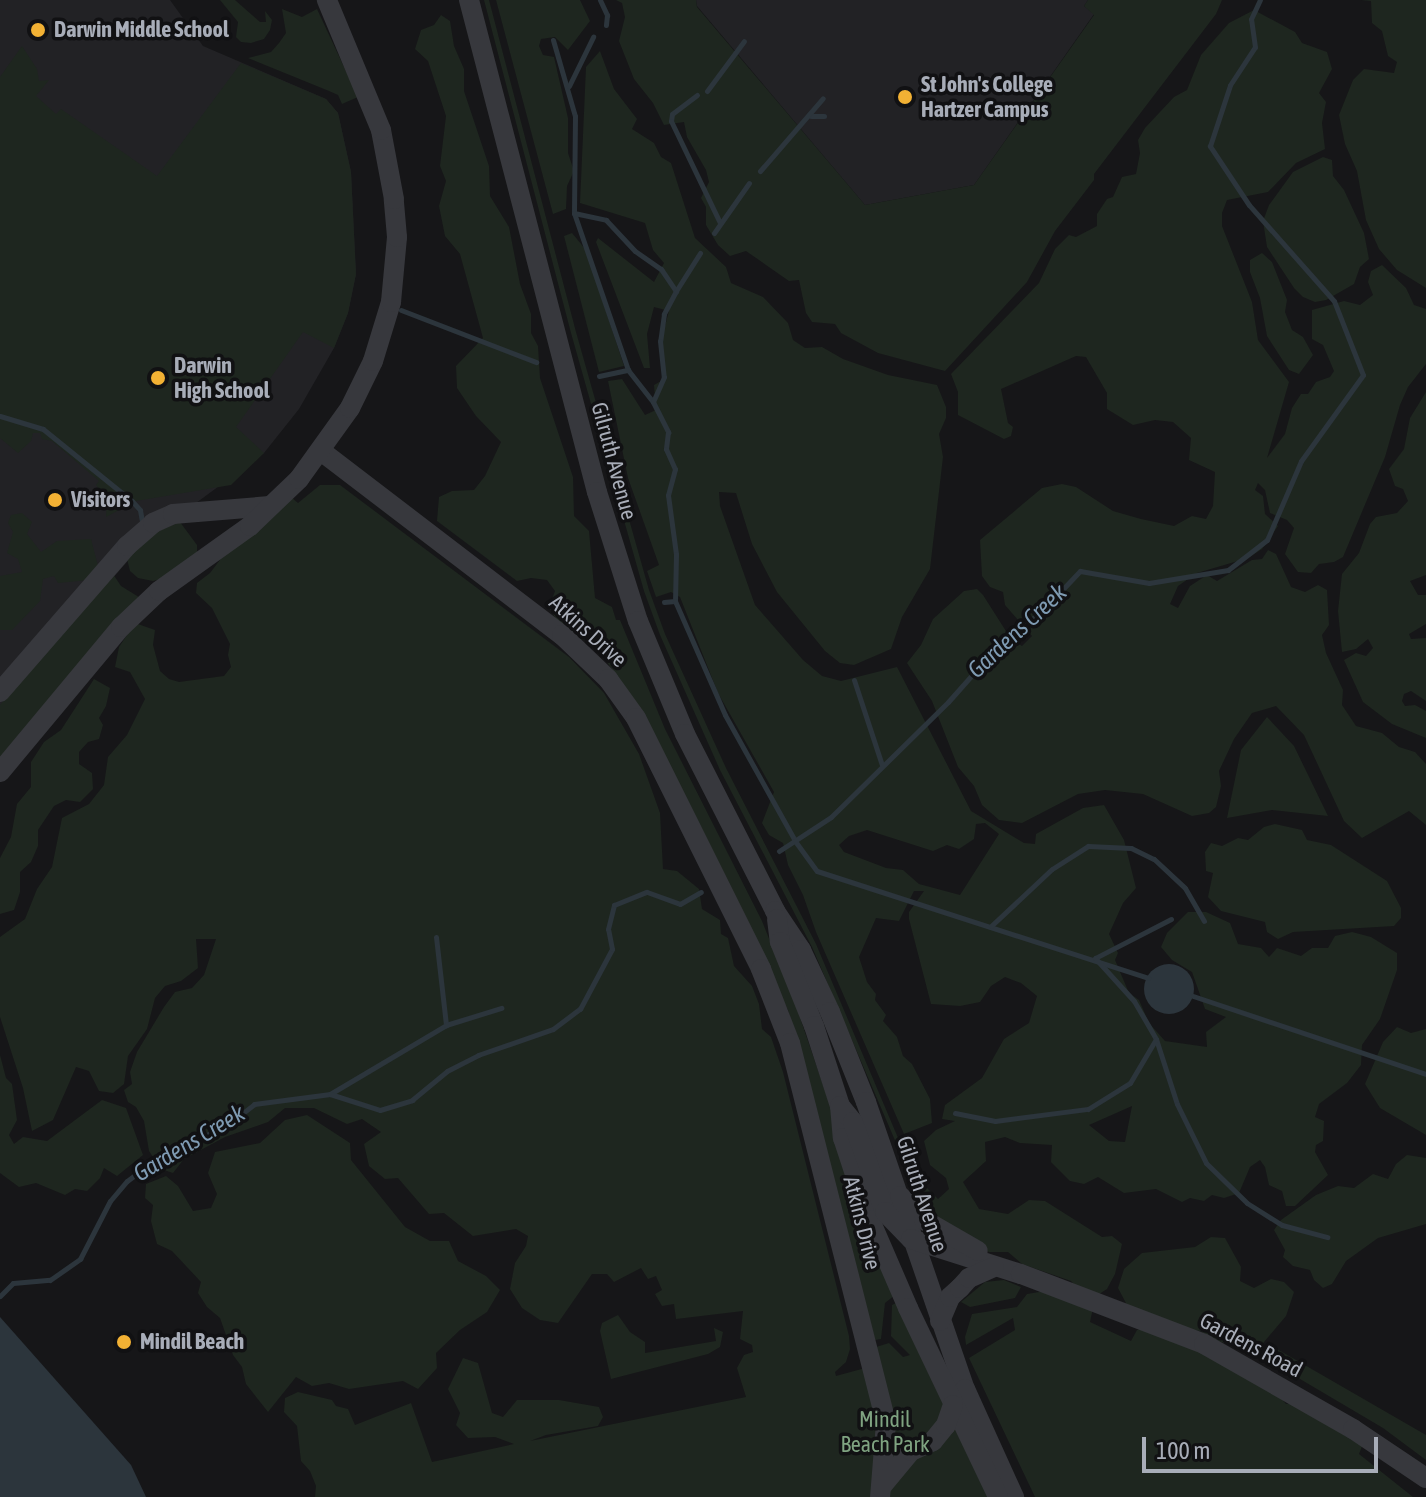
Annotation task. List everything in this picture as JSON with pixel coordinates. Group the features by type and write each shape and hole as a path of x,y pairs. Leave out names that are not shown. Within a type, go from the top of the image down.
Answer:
{"street":[{"path":"0,772 121,627 159,591 250,526 321,451 350,408 383,333 391,302 397,237 394,199 381,130 327,0"},
{"name":"Gilruth Avenue","path":"469,0 597,492 625,583 671,706 775,911 801,950 830,1012 898,1193 940,1321 996,1461 1014,1497"},
{"name":"Atkins Drive","path":"321,451 562,635 608,679 636,718 761,969 790,1043 875,1377 886,1433 881,1492"},
{"path":"0,692 127,546 153,523 173,514 270,506"},
{"name":"Gilruth Avenue","path":"775,911 780,942 814,1026 840,1106 843,1138 870,1220 998,1497"},
{"name":"Gardens Road","path":"840,1106 853,1122 885,1212 911,1239 1021,1274 1204,1344 1353,1429 1426,1478"},
{"name":"Gardens Road","path":"898,1193 924,1220 1021,1274"},
{"path":"940,1321 950,1297 969,1278 994,1267"},
{"path":"881,1492 911,1451 933,1441 946,1425 953,1405"},
{"path":"886,1433 911,1451"},
{"path":"933,1441 959,1443 996,1461"},
{"name":"Gardens Road","path":"1403,1463 1426,1486"}],"shaded area":[{"name":"Darwin High School","path":"0,0 170,0 203,46 326,99 338,113 351,172 356,274 348,313 334,348 299,409 264,453 147,539 0,707"},
{"name":"St John's College Hartzer Campus","path":"696,0 1088,0 1084,6 1094,14 974,185 865,205 697,6"},
{"path":"1169,964 1187,971 1194,989 1187,1007 1169,1014 1151,1007 1144,989 1151,971"},
{"path":"0,1317 131,1465 146,1497 0,1497"}],"green space":[{"path":"220,0 235,0 260,22 266,22 265,11 272,20 264,39 241,42 236,37 238,22"},
{"path":"484,0 489,0 576,332 649,590 665,634 726,768 816,944 904,1152 927,1188 938,1199 949,1189 946,1178 930,1165 924,1141 936,1130 955,1121 942,1119 945,1105 982,1078 1004,1039 1029,1023 1037,996 1021,983 1005,977 991,986 980,1002 960,1006 931,1004 909,919 909,912 924,891 914,891 899,921 876,918 859,957 867,982 876,994 875,1000 886,1015 883,1021 897,1037 903,1056 912,1064 930,1099 932,1123 904,1134 788,865 783,843 769,835 762,823 774,792 718,693 680,597 671,592 656,597 647,571 659,565 628,478 608,381 622,379 645,415 656,410 654,385 663,380 662,337 669,311 654,307 647,334 650,368 644,368 596,242 598,238 654,282 664,263 653,250 645,223 580,203 586,67 600,51 614,89 637,119 632,129 654,143 661,157 671,163 695,238 726,267 731,283 763,297 788,323 793,340 805,348 822,347 843,359 888,375 937,385 946,407 946,418 939,434 943,457 930,569 902,617 891,649 854,665 840,663 825,651 777,592 752,544 736,493 719,492 720,506 755,605 803,660 822,676 841,681 897,667 971,811 1024,843 1035,844 1036,834 1083,808 1104,805 1124,840 1136,888 1123,903 1109,934 1118,953 1115,960 1129,993 1139,1000 1149,1023 1165,1041 1207,1047 1206,1032 1226,1017 1205,1009 1192,972 1172,960 1161,947 1167,933 1188,912 1206,912 1230,923 1238,944 1261,948 1269,957 1277,948 1301,956 1312,948 1328,948 1335,936 1352,932 1371,937 1397,953 1397,970 1380,1019 1362,1045 1361,1065 1347,1083 1319,1104 1315,1117 1324,1121 1323,1141 1316,1145 1315,1152 1328,1175 1295,1206 1286,1206 1282,1191 1269,1185 1260,1160 1250,1167 1239,1193 1224,1198 1212,1195 1204,1201 1190,1198 1182,1202 1156,1189 1124,1193 1098,1177 1084,1184 1070,1181 1051,1162 1052,1145 1020,1143 1005,1137 985,1142 986,1161 963,1182 979,1209 1008,1214 1029,1200 1045,1201 1102,1237 1112,1236 1122,1244 1115,1274 1107,1289 1096,1296 1080,1291 1071,1281 1022,1264 1008,1252 989,1252 936,1219 918,1194 812,947 720,770 660,635 644,591 571,333","holes":["985,823 999,834 960,895 919,884 903,870 886,868 844,852 839,845 849,836 867,830 933,851 947,845 959,849 974,839 976,824","1132,1106 1125,1142 1109,1141 1089,1125"]},
{"path":"496,0 580,0 590,21 568,50 555,37 541,39 539,46 543,55 554,57 568,118 568,153 574,171 567,186 566,209 553,214"},
{"path":"616,0 696,0 697,7 865,205 974,185 1094,15 1084,6 1088,0 1222,0 1216,14 1094,174 1094,180 1055,231 1027,282 945,371 878,353 841,333 835,324 812,322 806,313 799,280 789,281 746,251 730,256 718,245 706,225 706,207 701,198 709,182 706,170 687,137 684,122 664,125 653,103 634,79 619,41 625,17 622,3"},
{"path":"1361,0 1426,0 1426,288 1397,270 1379,249 1366,220 1357,171 1345,144 1339,115 1353,80 1364,69 1394,73 1397,62 1388,56 1382,31 1372,23 1371,1"},
{"path":"282,9 302,17 317,9 358,97 342,104 338,95 248,58 271,52 286,33"},
{"path":"1254,10 1295,32 1302,43 1327,52 1332,69 1319,93 1326,102 1322,123 1325,149 1296,163 1268,192 1227,200 1222,213 1222,226 1252,302 1258,340 1289,382 1267,458 1285,434 1292,408 1301,394 1308,394 1316,382 1330,377 1334,371 1323,345 1312,339 1312,310 1344,301 1360,305 1373,295 1368,282 1371,271 1382,265 1406,288 1414,305 1426,309 1426,364 1408,387 1400,405 1385,457 1343,557 1319,564 1311,573 1298,572 1285,554 1294,528 1287,520 1270,513 1265,490 1258,483 1255,490 1263,496 1265,514 1278,526 1262,549 1248,558 1197,573 1178,586 1170,604 1178,608 1190,586 1207,575 1217,581 1252,560 1262,559 1268,550 1276,554 1291,587 1305,592 1318,585 1327,590 1329,625 1322,635 1326,653 1343,690 1342,705 1356,726 1382,733 1399,747 1415,752 1426,764 1426,825 1409,811 1362,838 1344,821 1304,735 1276,706 1252,713 1234,739 1219,771 1221,786 1216,807 1209,813 1192,816 1143,794 1105,790 1078,794 1022,823 999,820 982,805 974,786 958,767 932,701 907,663 921,645 933,619 964,591 977,589 983,595 1011,639 1022,646 1032,636 1005,605 1003,592 990,587 982,576 980,540 1042,488 1062,484 1076,487 1113,511 1141,519 1174,526 1192,516 1206,519 1213,506 1215,472 1189,460 1191,438 1173,422 1155,420 1133,425 1107,409 1107,393 1086,357 1076,356 1001,389 1008,423 1013,427 1011,436 1004,439 958,415 958,392 951,374 1039,283 1055,249 1069,235 1076,237 1097,226 1097,214 1107,199 1113,197 1122,177 1136,174 1140,153 1138,140 1145,128 1174,97 1187,90 1201,55 1229,23"},
{"path":"441,15 450,21 454,46 464,69 464,91 489,166 490,196 509,227 520,284 531,314 531,333 538,346 540,378 573,477 574,516 589,531 595,598 612,607 616,620 620,620 665,729 762,921 796,1006 895,1295 885,1303 881,1339 875,1340 788,1010 620,680 590,639 577,640 557,621 549,607 555,591 547,580 531,578 517,581 437,521 439,497 452,491 474,490 485,476 501,442 476,416 457,388 456,366 483,338 460,254 445,236 439,206 446,181 440,166 446,116 428,61 415,49 421,30 434,25"},
{"name":"Darwin High School","path":"22,46 37,69 39,81 49,80 36,96 56,114 61,109 157,176 241,63 326,99 338,113 351,172 356,274 348,313 334,348 303,332 236,427 264,453 231,485 136,501 106,517 107,499 96,485 99,481 52,441 42,439 40,433 33,433 31,441 18,453 0,438 0,77"},
{"path":"1323,157 1332,160 1333,176 1344,190 1364,233 1369,259 1360,267 1354,284 1326,300 1315,302 1303,297 1294,288 1267,247 1263,221 1269,205 1293,172"},
{"path":"572,233 586,250 624,366 599,372 564,236"},
{"path":"1262,253 1272,262 1287,300 1285,312 1292,330 1303,337 1313,355 1299,374 1289,370 1267,336 1260,298 1250,272 1250,260"},
{"path":"1426,392 1426,575 1410,581 1418,595 1426,595 1426,624 1409,634 1411,639 1426,638 1426,701 1411,691 1404,694 1402,701 1405,706 1415,705 1426,711 1426,738 1392,724 1363,702 1344,660 1356,653 1366,656 1373,648 1368,639 1356,649 1342,652 1338,611 1342,574 1359,553 1370,524 1376,517 1397,513 1408,501 1403,489 1395,486 1389,469 1404,449 1410,418"},
{"name":"Mindil Beach Park","path":"320,485 340,485 569,657 604,693 639,754 660,813 663,869 677,871 699,889 702,909 720,920 721,934 728,938 734,966 752,986 759,1004 762,1029 771,1037 783,1072 849,1336 850,1349 846,1362 835,1372 836,1376 880,1364 876,1347 889,1343 903,1357 910,1355 891,1336 892,1305 898,1302 989,1497 315,1497 316,1486 310,1471 301,1461 297,1426 284,1412 285,1398 298,1392 332,1400 336,1406 348,1409 355,1425 411,1403 432,1462 514,1444 495,1437 468,1438 456,1425 460,1413 448,1389 463,1358 478,1363 492,1413 503,1417 517,1400 559,1400 599,1407 603,1417 598,1426 546,1435 530,1441 746,1397 737,1368 744,1355 753,1352 752,1345 740,1339 743,1311 676,1319 674,1304 662,1306 655,1294 662,1290 656,1276 648,1279 641,1268 614,1282 607,1274 592,1274 558,1323 540,1320 522,1308 510,1289 515,1263 526,1246 528,1236 516,1229 473,1236 444,1213 429,1214 398,1178 385,1179 369,1166 364,1144 381,1132 362,1119 347,1124 314,1108 285,1108 268,1122 225,1137 184,1159 173,1173 161,1169 149,1151 144,1121 136,1107 128,1102 124,1090 132,1084 130,1072 137,1052 164,1007 175,992 192,988 204,975 216,939 196,939 198,968 181,981 165,986 155,998 147,1029 128,1056 124,1084 113,1093 99,1091 89,1071 76,1067 53,1120 32,1131 23,1088 0,1017 0,937 25,919 37,889 52,867 62,818 89,804 104,785 108,757 127,735 145,699 130,672 115,667 119,647 135,623 155,630 153,645 160,671 169,679 179,682 224,676 231,667 228,655 230,644 212,608 196,593 197,583 210,573 226,552 291,497 298,503"},
{"path":"22,513 32,522 27,534 41,552 57,541 91,539 98,566 89,580 58,583 54,576 43,579 40,601 12,630 0,630 0,576 22,572 18,559 7,553 13,532 8,523 11,515"},
{"path":"180,522 197,545 197,553 164,578 153,581 138,578 130,571 127,559 146,536"},
{"path":"113,574 121,586 142,599 0,761 0,705"},
{"path":"94,679 110,688 106,706 99,718 103,725 99,739 88,742 79,752 79,764 92,773 93,789 80,802 66,800 54,806 38,830 38,846 31,862 20,872 20,892 14,910 0,914 0,858 11,837 17,804 31,787 31,762 44,742 61,730"},
{"path":"1267,717 1294,746 1328,816 1272,810 1227,818 1241,750"},
{"path":"1275,824 1302,830 1307,840 1331,845 1387,881 1401,908 1401,918 1394,926 1293,932 1278,939 1267,932 1265,922 1221,911 1208,897 1213,873 1206,871 1205,852 1211,843 1222,846 1238,838 1248,840 1264,827"},
{"path":"1397,1027 1411,1033 1426,1029 1426,1135 1380,1108 1365,1084 1383,1042"},
{"path":"0,1055 6,1078 12,1084 17,1120 9,1135 14,1144 23,1137 47,1141 102,1100 126,1108 143,1155 117,1176 104,1168 100,1178 87,1191 75,1189 65,1195 36,1183 19,1187 0,1173"},
{"path":"307,1115 350,1143 351,1160 405,1227 430,1241 449,1241 458,1261 486,1276 500,1290 487,1312 460,1330 436,1353 437,1368 418,1389 403,1381 349,1389 329,1383 312,1386 296,1377 268,1412 246,1384 242,1367 233,1355 220,1318 207,1307 198,1293 201,1282 172,1251 157,1244 151,1221 153,1205 145,1198 146,1184 166,1176 178,1186 193,1211 211,1208 217,1194 208,1173 215,1152 260,1143 285,1120"},
{"path":"1407,1155 1426,1158 1426,1224 1378,1238 1346,1261 1332,1284 1323,1288 1314,1280 1310,1270 1293,1266 1283,1257 1285,1250 1274,1230 1281,1220 1316,1195 1338,1186 1354,1188 1373,1174 1388,1179 1396,1164"},
{"path":"1211,1237 1225,1238 1241,1267 1240,1281 1254,1288 1271,1279 1284,1282 1294,1292 1286,1316 1259,1348 1247,1350 1128,1307 1118,1288 1124,1269 1142,1253 1195,1247"},
{"path":"1004,1280 1021,1287 1015,1298 970,1307 961,1302 985,1282"},
{"path":"1045,1291 1093,1308 1090,1322 1131,1341 1137,1330 1151,1326 1271,1387 1286,1404 1299,1404 1352,1440 1363,1444 1359,1454 1413,1497 1035,1497 969,1358 1015,1330 1013,1318 966,1345 965,1337 972,1314 1017,1307 1027,1294"},
{"path":"618,1315 630,1332 645,1342 645,1353 716,1341 714,1328 723,1332 720,1347 708,1354 611,1379 600,1331 602,1323"},
{"path":"1277,1349 1426,1435 1426,1460 1383,1428 1261,1356 1266,1350"}],"waterway":[{"path":"600,0 607,15 606,25"},
{"name":"Gardens Creek","path":"779,851 831,817 948,702 994,650 1043,610 1080,571 1149,583 1228,570 1267,540 1301,461 1363,375 1334,301 1249,205 1210,146 1230,85 1255,47 1251,19 1260,0"},
{"path":"569,86 593,37"},
{"path":"553,40 575,116 574,213 628,370 653,402 668,432 666,449 675,469 668,495 676,554 675,601"},
{"path":"707,91 744,41"},
{"path":"697,95 672,114 671,121 720,223"},
{"path":"760,171 823,98"},
{"path":"811,116 824,116"},
{"path":"714,233 749,183"},
{"path":"574,213 606,220 635,251 661,269 676,291 664,314 660,341 664,377 653,402"},
{"path":"676,291 700,253"},
{"path":"401,310 536,362"},
{"path":"599,376 628,370"},
{"path":"0,416 43,429 132,501 140,510 142,521"},
{"path":"664,602 675,601 725,715 795,841 817,871 1148,978"},
{"path":"854,680 882,765"},
{"path":"991,926 1052,869 1088,846 1131,848 1154,859 1185,888 1204,921"},
{"name":"Gardens Creek","path":"0,1296 13,1283 50,1280 80,1259 110,1201 127,1181 164,1153 225,1127 254,1104 330,1094 380,1110 412,1100 447,1071 478,1055 553,1029 580,1009 612,949 608,929 614,905 647,892 680,904 701,892"},
{"path":"1171,919 1095,958 1134,1001 1156,1039 1177,1104 1206,1163 1247,1203 1282,1225 1327,1237"},
{"path":"436,937 446,1025"},
{"path":"1193,996 1426,1074"},
{"path":"330,1094 446,1025 501,1008"},
{"path":"955,1113 995,1121 1088,1109 1130,1083 1156,1039"}],"place":[{"name":"Darwin Middle School","path":"38,30"},
{"name":"St John's College Hartzer Campus","path":"905,97"},
{"name":"Darwin High School","path":"158,378"},
{"name":"Visitors","path":"55,500"},
{"name":"Mindil Beach","path":"124,1342"}]}
